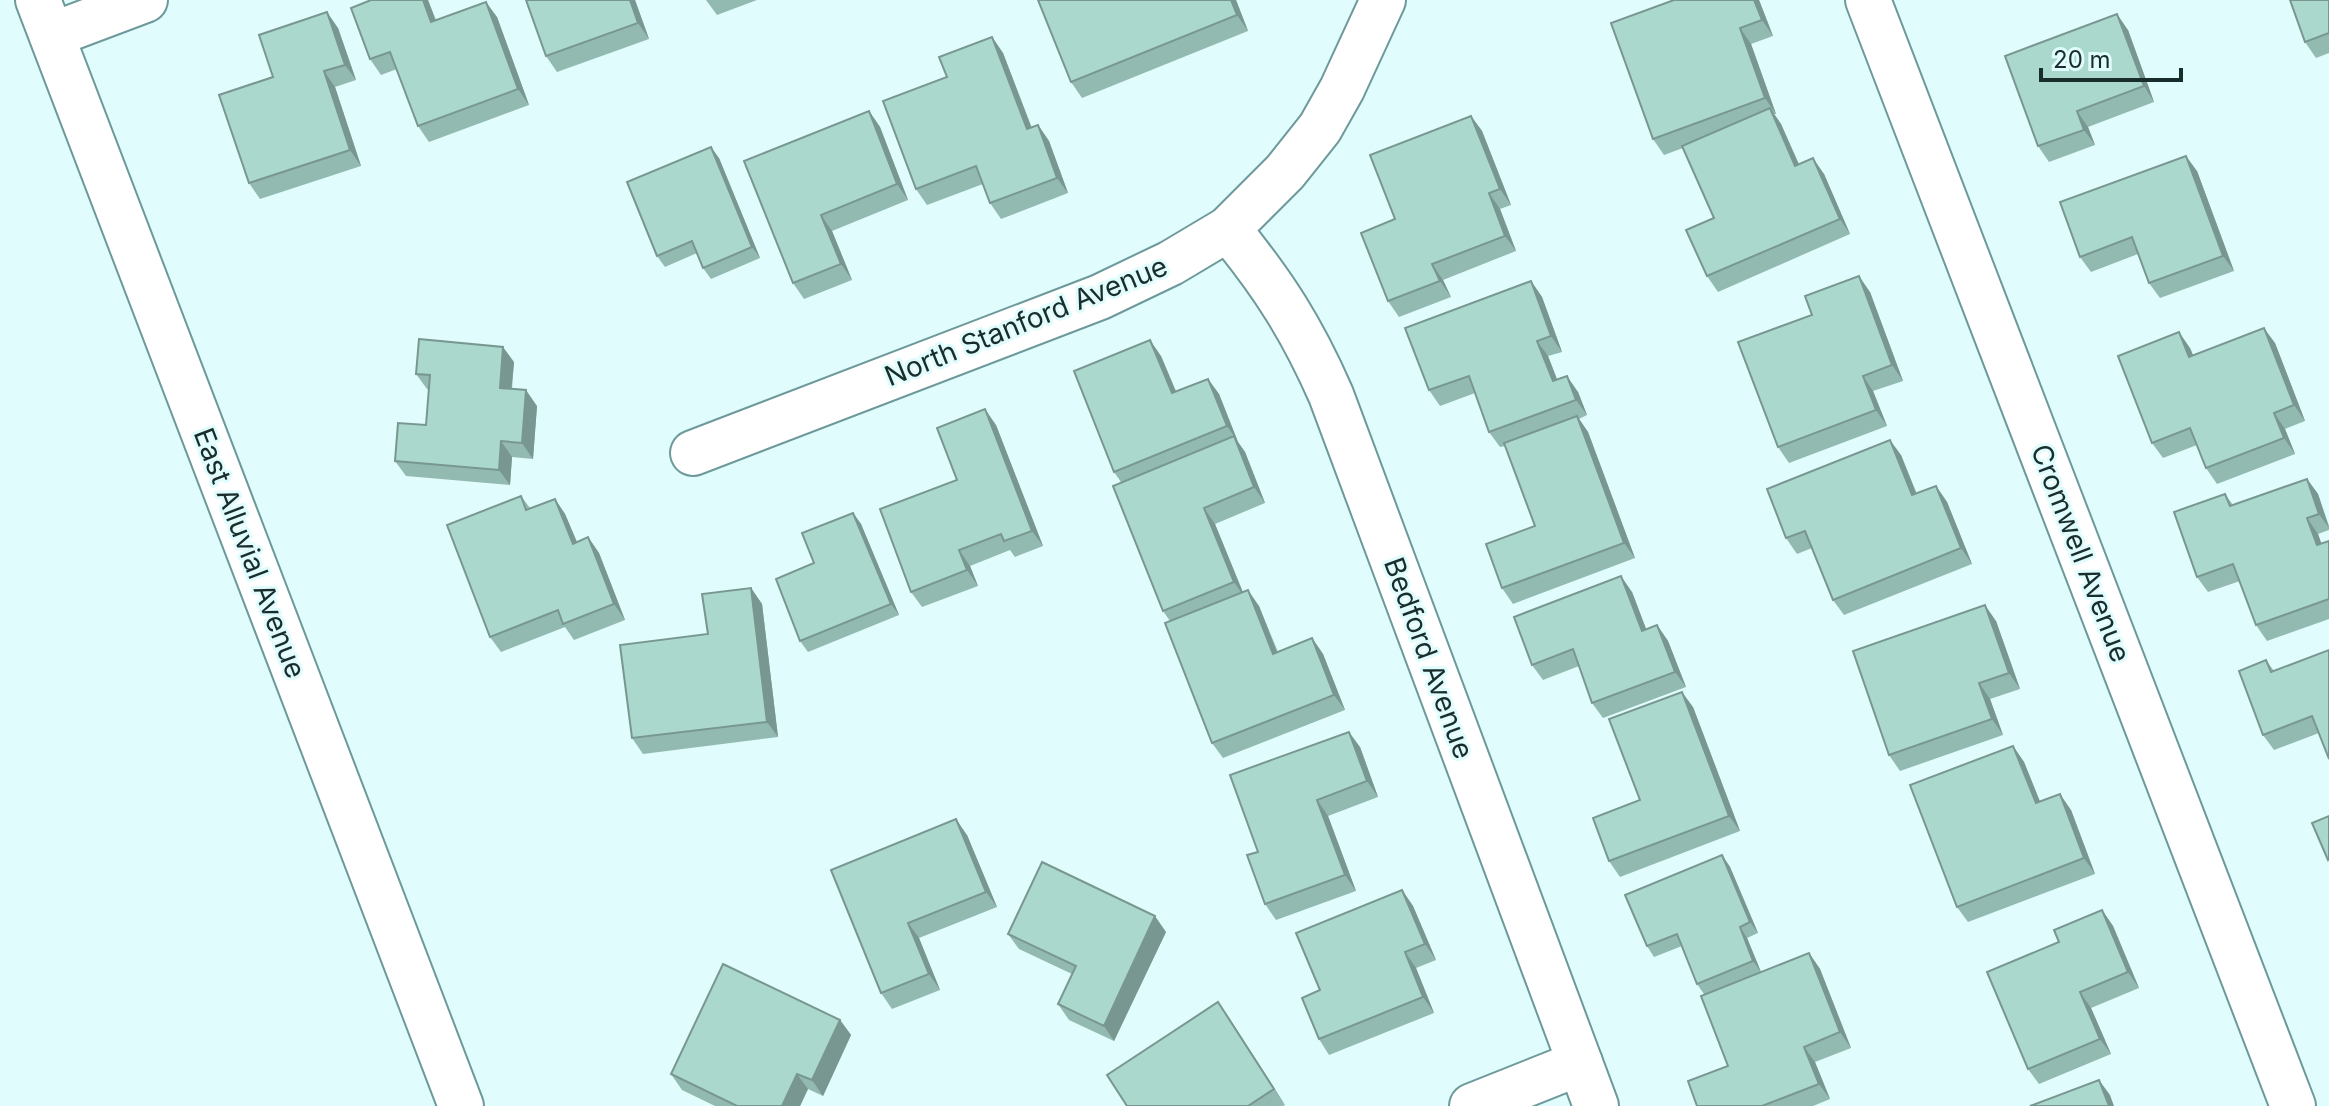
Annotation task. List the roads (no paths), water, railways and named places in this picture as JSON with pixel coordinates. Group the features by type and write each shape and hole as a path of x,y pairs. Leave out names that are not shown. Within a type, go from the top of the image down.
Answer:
{"street":[{"path":"45,18 145,0"},
{"name":"North Stanford Avenue","path":"693,453 1100,297 1171,263 1228,229 1285,172 1320,128 1342,89 1383,0"},
{"name":"Cromwell Avenue","path":"1868,0 2293,1106"},
{"name":"East Alluvial Avenue","path":"45,18 461,1106"},
{"name":"Bedford Avenue","path":"1228,229 1286,306 1310,348 1331,395 1596,1106"},
{"path":"1472,1106 1580,1063"}]}
